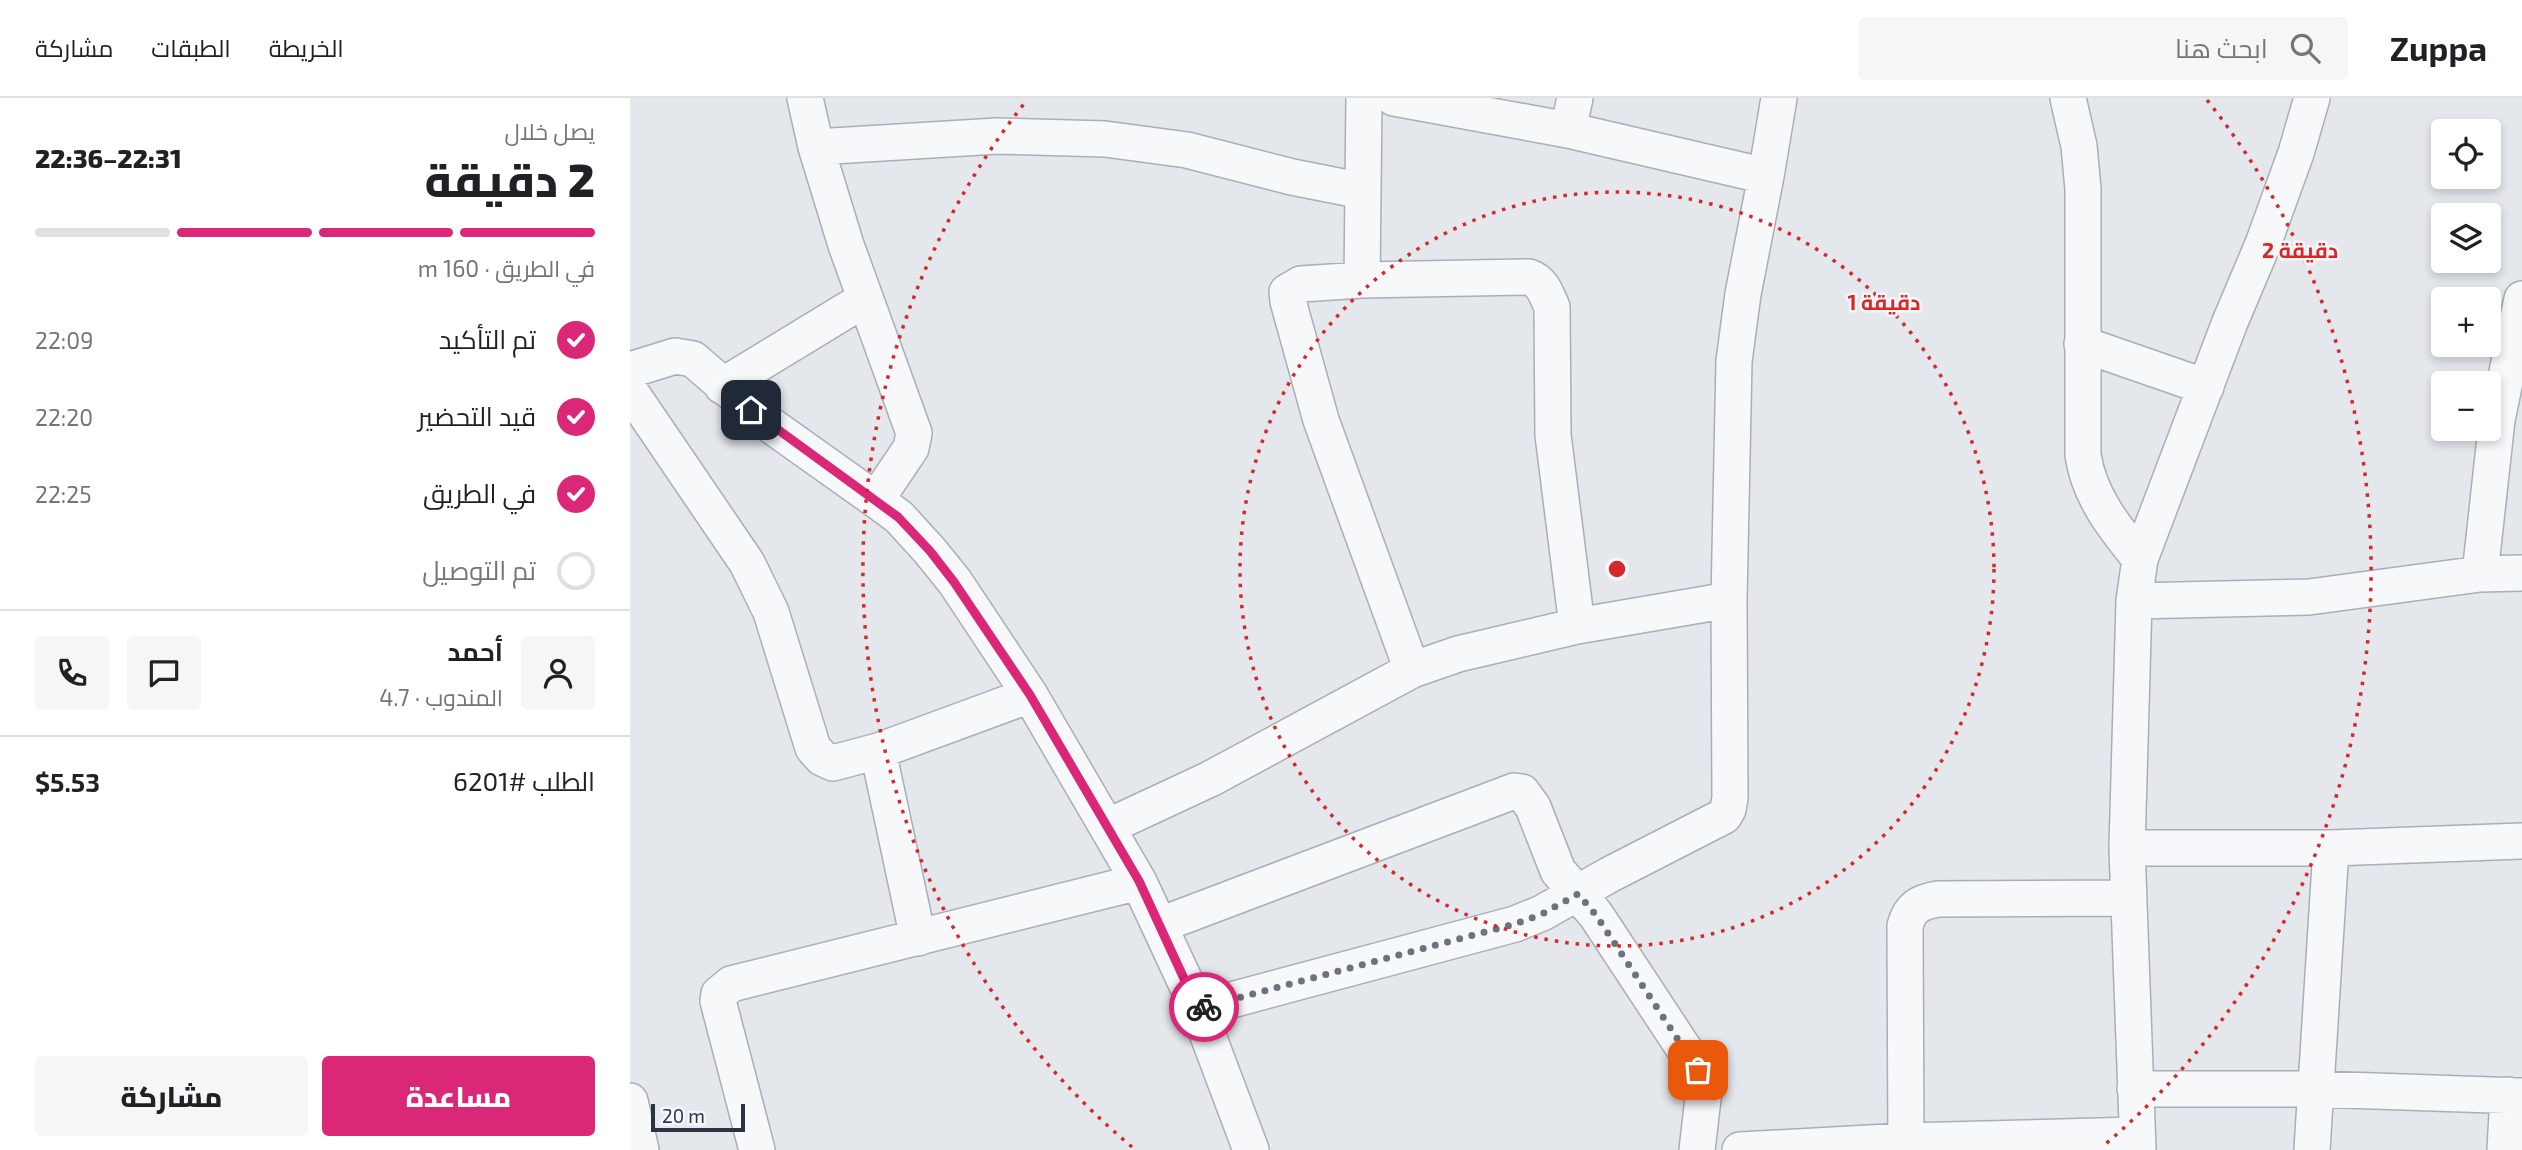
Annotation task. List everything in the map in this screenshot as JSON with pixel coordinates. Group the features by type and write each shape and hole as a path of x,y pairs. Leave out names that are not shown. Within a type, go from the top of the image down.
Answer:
{"street":[{"path":"805,98 817,147 865,299 914,433 911,448 876,500"},
{"path":"1362,279 1364,98"},
{"path":"1394,98 1572,114 1766,176"},
{"path":"1198,1009 1515,924 1542,914 1609,875 1716,821 1728,809 1734,360 1743,294 1779,98"},
{"path":"2068,98 2079,146 2083,189 2083,455 2086,475 2110,522 2140,559"},
{"path":"1740,1150 2137,1143 2127,848 2134,601 2140,559 2263,244 2296,153 2312,98"},
{"path":"817,147 997,136 1105,139 1187,150 1292,177 1363,191"},
{"path":"1412,670 1321,420 1288,301 1287,292 1301,284 1362,279 1529,277 1537,280 1552,307 1553,435 1577,625"},
{"path":"722,386 865,299"},
{"path":"2480,574 2497,420 2522,299"},
{"path":"2082,344 2206,387"},
{"path":"630,370 666,358 684,356 693,359 762,419 898,517 930,551 1030,695 1139,881 1198,1009 1251,1150"},
{"path":"630,391 747,563 771,612 813,748 822,758 833,763 878,751 1030,695"},
{"path":"2134,601 2309,597 2480,574 2522,573"},
{"path":"1107,827 1221,773 1412,670 1458,654 1577,625 1729,600"},
{"path":"878,751 918,938"},
{"path":"1160,925 1514,791 1522,792 1558,871 1596,915 1698,1070 1704,1090 1697,1150"},
{"path":"2127,848 2331,848 2522,841"},
{"path":"2312,1150 2331,848"},
{"path":"757,1150 718,1001 719,994 731,984 1139,881"},
{"path":"1906,1146 1905,926 1908,915 1915,906 1938,899 2127,898"},
{"path":"2135,1089 2315,1089 2515,1096 2505,1150"},
{"path":"630,1101 641,1150"}],"way so far":[{"path":"1204,1007 1515,924 1542,914 1578,894 1596,915 1698,1070"}],"route":[{"path":"751,410 898,517 954,582 1030,695 1139,881 1198,1009 1204,1007"}]}
